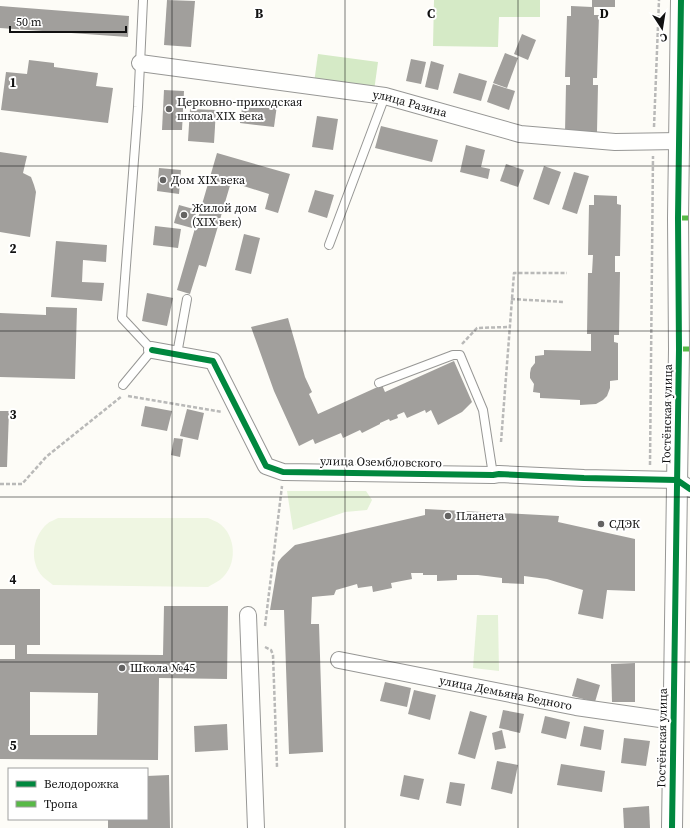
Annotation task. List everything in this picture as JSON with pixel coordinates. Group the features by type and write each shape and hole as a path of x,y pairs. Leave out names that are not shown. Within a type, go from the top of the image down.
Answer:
{"street":[{"name":"Гостёнская улица","path":"672,828 674,721 683,485 684,218 679,141 681,0"},
{"name":"улица Разина","path":"140,63 385,96 520,134 615,142 679,141"},
{"name":"улица Озембловского","path":"152,350 213,361 266,466 283,472 499,474 650,479 683,485"},
{"path":"248,615 256,828"},
{"name":"улица Демьяна Бедного","path":"339,660 576,707 674,721"}],"lane":[{"path":"123,385 152,350 122,318 138,107 143,0"},
{"path":"329,245 385,96"},
{"path":"177,354 187,299"},
{"path":"379,383 453,355 460,355 483,410 493,475"}],"path":[{"path":"650,479 653,142 659,0"},
{"path":"501,443 508,328 514,273 567,274"},
{"path":"511,299 564,302"},
{"path":"453,355 477,328 508,328"},
{"path":"0,484 22,484 46,457 123,395 240,415"},
{"path":"265,627 283,472"},
{"path":"263,642 264,647 271,650 273,655 277,767"}],"green space":[{"path":"434,0 540,0 540,17 499,17 498,47 433,46"},
{"path":"318,54 378,62 374,91 314,83"},
{"path":"287,491 366,491 372,500 367,510 345,512 293,530"},
{"path":"58,518 208,518 216,521 225,529 232,543 232,559 226,573 220,580 208,587 53,585 43,577 39,571 34,557 34,550 35,543 42,529 48,523"},
{"path":"477,615 498,615 499,671 473,668"}],"building":[{"path":"167,0 195,1 191,47 164,45"},
{"path":"592,0 615,0 615,7 594,7 594,15 599,15 597,78 593,78 593,85 598,85 597,132 565,132 566,85 570,85 570,77 565,77 567,16 571,16 571,6 592,7"},
{"path":"0,6 129,16 128,37 0,28"},
{"path":"522,34 536,40 528,60 514,54"},
{"path":"505,53 518,58 507,88 493,83"},
{"path":"411,59 426,62 421,84 406,81"},
{"path":"29,60 54,63 54,67 98,73 96,86 113,88 108,123 1,110 6,72 27,74"},
{"path":"431,61 444,65 438,90 425,87"},
{"path":"459,73 487,81 481,101 453,93"},
{"path":"493,84 515,91 509,110 487,102"},
{"path":"164,90 184,91 182,130 162,130"},
{"path":"243,101 277,105 274,127 240,123"},
{"path":"190,109 216,110 214,143 188,141"},
{"path":"317,116 338,119 333,150 312,147"},
{"path":"381,126 438,140 432,162 375,148"},
{"path":"466,145 485,150 481,167 490,169 488,179 460,172"},
{"path":"0,152 27,156 23,173 31,177 36,192 30,237 0,232"},
{"path":"217,153 290,174 278,213 265,209 269,194 231,182 206,267 199,265 190,294 177,290"},
{"path":"506,164 524,170 518,187 500,181"},
{"path":"544,166 561,172 549,205 533,199"},
{"path":"159,168 181,170 179,194 157,191"},
{"path":"574,172 589,176 577,214 562,209"},
{"path":"315,190 334,195 327,218 308,212"},
{"path":"594,195 617,196 617,204 621,205 620,256 615,256 615,272 620,272 619,335 614,335 614,342 618,343 618,380 610,381 610,388 607,396 603,400 596,404 580,405 580,400 540,398 540,393 533,392 534,384 530,378 530,373 531,368 535,363 535,356 544,355 544,350 591,351 591,334 587,334 588,273 592,273 593,255 588,255 589,205 594,205"},
{"path":"179,205 197,210 192,228 174,223"},
{"path":"155,226 181,229 178,248 153,245"},
{"path":"244,234 260,238 251,274 235,270"},
{"path":"56,241 107,245 106,262 83,260 82,282 104,283 102,301 51,297"},
{"path":"147,293 173,298 167,326 142,321"},
{"path":"46,307 77,308 75,379 0,377 0,313 46,315"},
{"path":"288,318 305,377 312,392 309,394 318,414 382,385 385,392 454,361 472,402 462,412 438,425 431,410 426,413 425,410 407,418 404,412 397,415 398,418 390,421 389,419 362,433 360,430 343,438 341,433 315,444 313,439 299,446 274,391 251,327"},
{"path":"145,406 172,411 167,431 141,426"},
{"path":"187,409 204,413 198,440 180,436"},
{"path":"0,411 9,411 7,467 0,467"},
{"path":"174,438 183,439 180,457 171,455"},
{"path":"425,509 559,516 558,522 635,539 635,591 607,590 603,619 578,614 583,590 547,579 524,576 524,584 502,583 502,578 478,575 457,575 457,580 437,581 437,575 411,573 412,579 391,583 392,588 373,592 372,586 358,588 357,584 336,590 334,595 312,597 311,624 319,624 323,752 289,754 284,610 270,610 278,562 295,545 425,515"},
{"path":"0,589 40,589 40,645 27,645 27,654 163,655 164,606 228,606 227,679 159,678 158,760 0,759 0,659 15,659 15,645 0,645","holes":["30,692 98,693 97,735 30,735"]},
{"path":"635,663 635,702 612,702 611,664"},
{"path":"577,678 600,685 595,702 572,696"},
{"path":"385,682 411,688 407,707 380,701"},
{"path":"414,690 436,695 430,720 408,714"},
{"path":"503,710 524,714 520,733 499,728"},
{"path":"470,711 487,716 475,759 458,754"},
{"path":"545,716 570,722 566,739 541,733"},
{"path":"227,724 228,750 195,752 194,726"},
{"path":"584,726 604,730 601,750 580,746"},
{"path":"502,730 506,748 495,750 492,733"},
{"path":"624,738 650,741 646,766 621,763"},
{"path":"497,761 518,765 512,794 491,789"},
{"path":"561,764 605,771 602,792 557,785"},
{"path":"169,775 170,828 108,828 108,820 148,820 148,776"},
{"path":"404,775 424,779 419,800 400,796"},
{"path":"450,782 465,784 461,806 446,803"},
{"path":"649,806 650,828 624,828 623,808"}],"marked path":[{"path":"678,218 690,218"},
{"path":"679,349 690,349"}],"cycle path":[{"path":"672,828 679,349 678,218 681,0"},
{"path":"152,350 213,361 266,466 283,472 499,474 677,480 690,489"}],"place":[{"name":"Церковно-приходская школа XIX века","path":"169,109"},
{"name":"Дом XIX века","path":"163,180"},
{"name":"Жилой дом (XIX век)","path":"184,215"},
{"name":"Планета","path":"448,516"},
{"name":"СДЭК","path":"601,524"},
{"name":"Школа №45","path":"122,668"}]}
